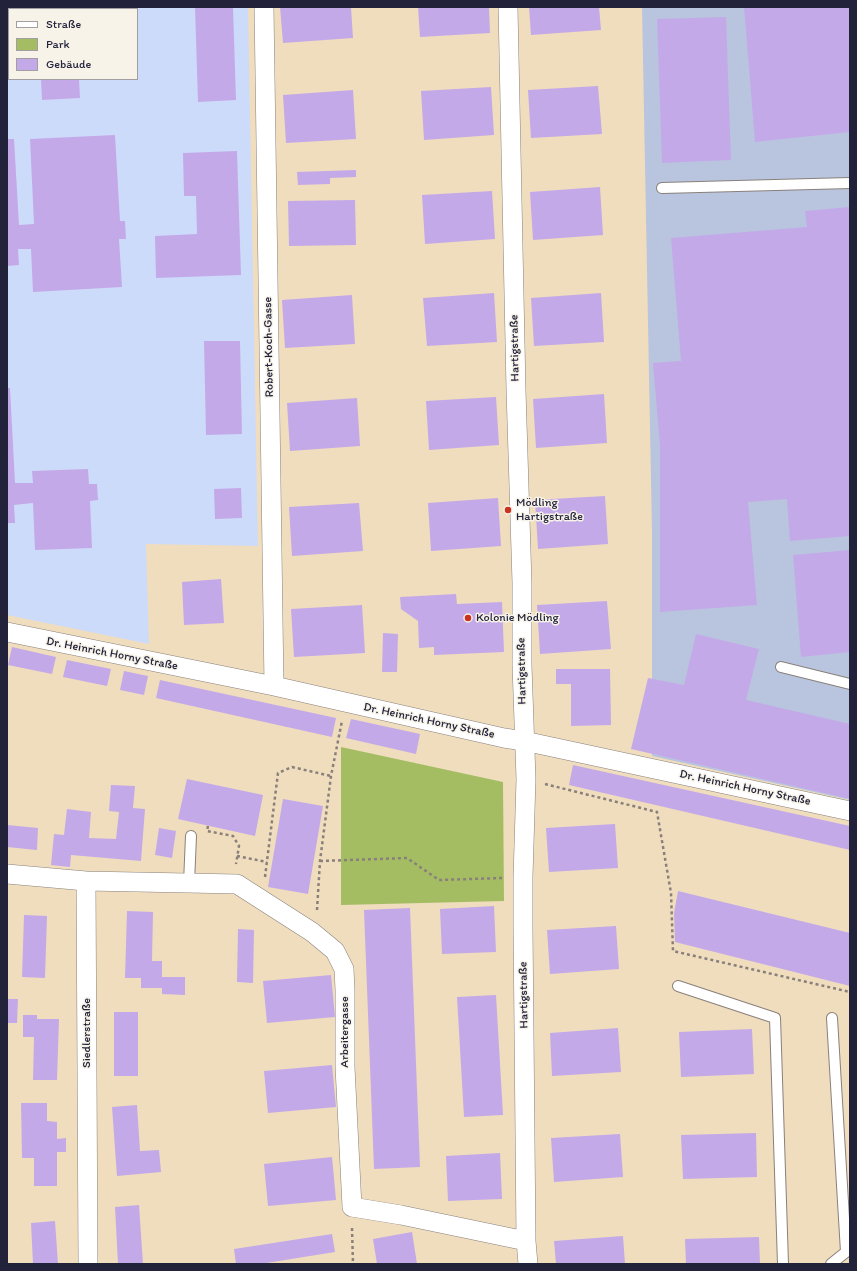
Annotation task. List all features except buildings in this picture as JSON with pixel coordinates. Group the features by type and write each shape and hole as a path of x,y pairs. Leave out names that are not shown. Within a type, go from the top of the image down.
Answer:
{"street":[{"name":"Robert-Koch-Gasse","path":"264,7 274,686"},
{"name":"Hartigstraße","path":"508,7 526,779 523,877 526,1241 528,1264"},
{"name":"Dr. Heinrich Horny Straße","path":"7,632 274,686 504,738 850,811"},
{"path":"7,874 86,881"},
{"name":"Arbeitergasse","path":"86,881 237,884 312,932 335,951 344,969 345,1067 352,1208"},
{"name":"Siedlerstraße","path":"86,881 88,1264"},
{"path":"352,1208 401,1215 526,1241"}],"lane":[{"path":"662,188 850,183"},
{"path":"781,666 850,684"},
{"path":"189,883 191,836"},
{"path":"678,986 776,1018 784,1264"},
{"path":"831,1264 846,1252 832,1018"}],"path":[{"path":"312,932 317,914 320,861 331,776 347,703"},
{"path":"262,900 278,773 292,767 331,776"},
{"path":"526,779 657,812 671,892 673,951 850,992"},
{"path":"208,826 207,831 233,836 239,846 232,884"},
{"path":"237,856 267,862"},
{"path":"320,861 407,858 439,880 523,877"},
{"path":"352,1208 353,1264"}],"shaded area":[{"path":"7,7 248,7 258,546 146,544 149,644 7,615"},
{"path":"642,7 850,7 850,800 652,756 652,533"}],"green space":[{"path":"341,747 503,782 504,901 341,905"}],"place":[{"name":"Mödling Hartigstraße","path":"508,510"},
{"name":"Kolonie Mödling","path":"468,618"}]}
